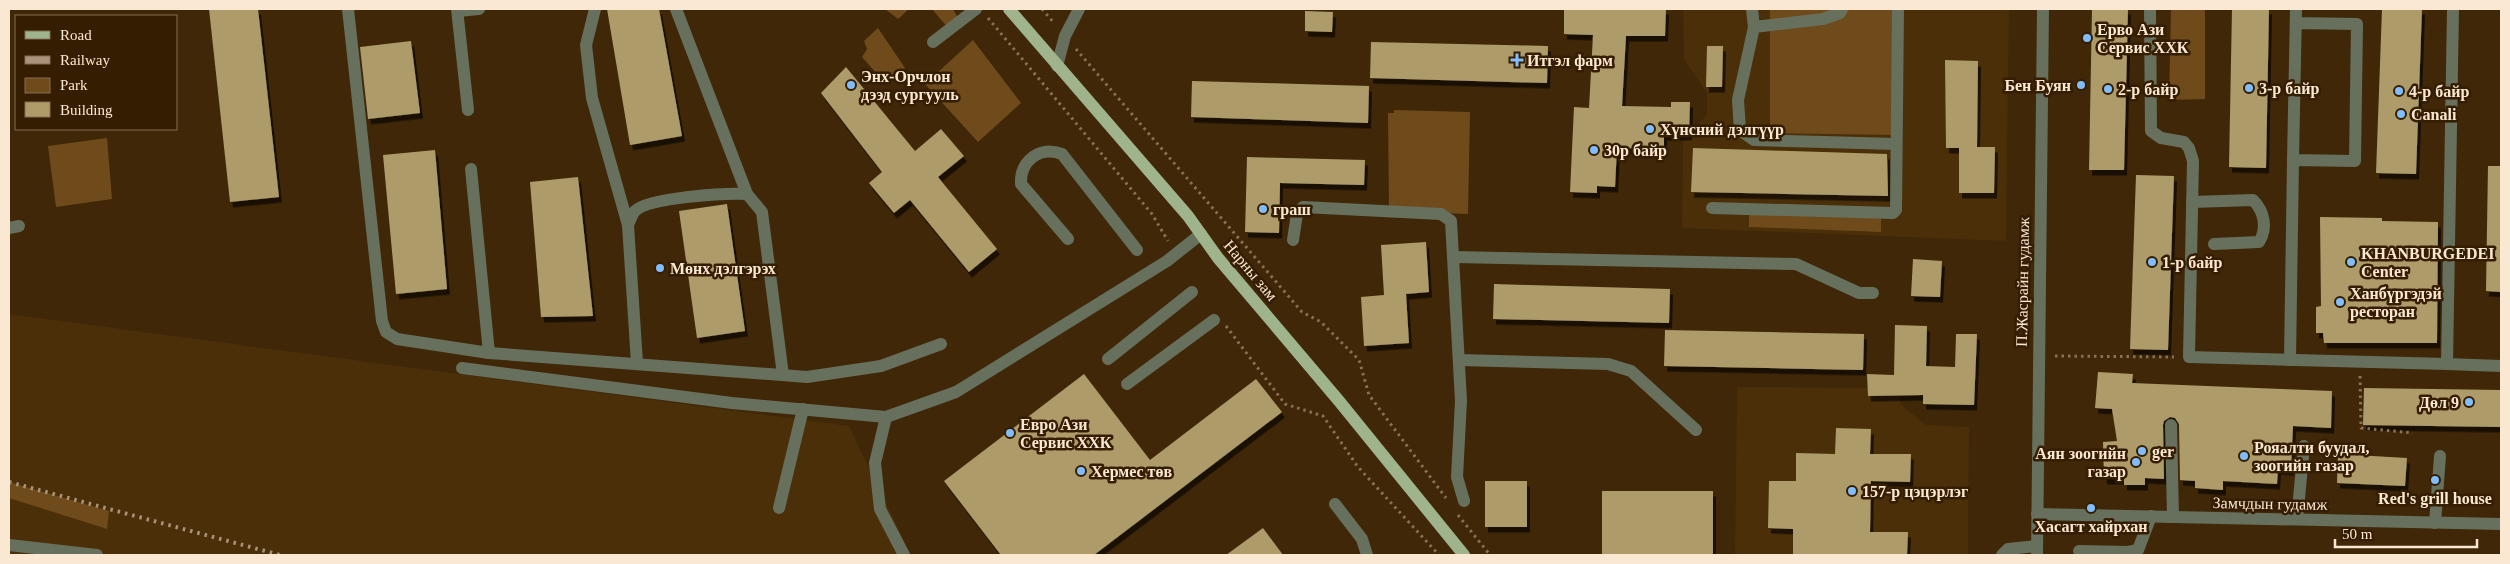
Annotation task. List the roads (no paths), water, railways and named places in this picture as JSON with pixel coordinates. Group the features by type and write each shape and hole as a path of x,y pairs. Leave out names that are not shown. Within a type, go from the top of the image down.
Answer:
{"main road":[{"name":"Нарны зам","path":"1009,9 1188,216 1218,258 1339,400 1464,555"}],"street":[{"path":"348,9 382,321 386,332 397,339 490,353 807,377 881,366 941,344"},
{"path":"468,110 458,10 479,9"},
{"path":"595,9 586,45 592,98 628,225 637,364"},
{"path":"676,9 748,194 762,212 783,375"},
{"path":"933,42 976,9"},
{"path":"1057,66 1065,36 1079,9"},
{"path":"1752,9 1754,27 1738,100 1740,130 1754,140 1896,144"},
{"path":"1754,27 1823,19 1840,13 1842,9"},
{"path":"1712,208 1893,213 1896,210 1898,9"},
{"name":"П.Жасрайн гудамж","path":"2037,550 2043,9"},
{"path":"2150,9 2151,131 2160,138 2184,142 2189,148 2193,161 2189,357 2501,366"},
{"path":"2290,360 2296,9"},
{"path":"2447,364 2453,9"},
{"path":"2293,160 2354,162 2355,142 2357,24 2296,23"},
{"path":"1068,240 1021,184 1021,176 1025,166 1038,152 1052,150 1062,154 1137,250"},
{"path":"470,169 490,353"},
{"path":"628,225 636,210 655,202 728,194 748,194"},
{"path":"2192,202 2253,200 2260,207 2263,214 2263,236 2259,242 2214,244"},
{"path":"1293,240 1297,214 1304,207 1441,214 1451,221 1461,402 1457,477 1464,501"},
{"path":"462,368 732,403 886,417 956,392 1167,261 1201,234"},
{"path":"1454,257 1796,264 1859,293 1873,293"},
{"path":"1108,359 1192,292"},
{"path":"1127,384 1214,320"},
{"path":"1459,360 1608,364 1631,371 1696,430"},
{"path":"779,508 803,409"},
{"path":"886,417 874,463 880,509 904,555"},
{"path":"2171,425 2173,517"},
{"path":"2297,520 2304,446"},
{"path":"2435,523 2440,456"},
{"path":"1335,504 1362,539 1367,555"},
{"name":"Замчдын гудамж","path":"2037,514 2501,524"},
{"path":"2079,552 2128,552 2138,550 2151,516"},
{"path":"9,545 97,555"},
{"path":"2002,555 2008,549 2037,550"}],"railway":[{"path":"9,482 280,555"}],"place":[{"name":"Ерво Ази Сервис ХХК","path":"2087,38"},
{"name":"Итгэл фарм","path":"1517,60"},
{"name":"Энх-Орчлон дээд сургууль","path":"851,85"},
{"name":"Бен Буян","path":"2081,85"},
{"name":"3-р байр","path":"2249,88"},
{"name":"2-р байр","path":"2108,89"},
{"name":"4-р байр","path":"2399,91"},
{"name":"Canali","path":"2401,114"},
{"name":"Хүнсний дэлгүүр","path":"1650,129"},
{"name":"30р байр","path":"1594,150"},
{"name":"граш","path":"1263,209"},
{"name":"1-р байр","path":"2152,262"},
{"name":"KHANBURGEDEI Center","path":"2351,262"},
{"name":"Мөнх дэлгэрэх","path":"660,268"},
{"name":"Ханбүргэдэй ресторан","path":"2340,302"},
{"name":"Дөл 9","path":"2469,402"},
{"name":"Евро Ази Сервис ХХК","path":"1010,433"},
{"name":"ger","path":"2142,451"},
{"name":"Рояалти буудал, зоогийн газар","path":"2244,456"},
{"name":"Аян зоогийн газар","path":"2136,462"},
{"name":"Хермес төв","path":"1081,471"},
{"name":"Red's grill house","path":"2435,480"},
{"name":"157-р цэцэрлэг","path":"1852,491"},
{"name":"Хасагт хайрхан","path":"2091,508"}]}
